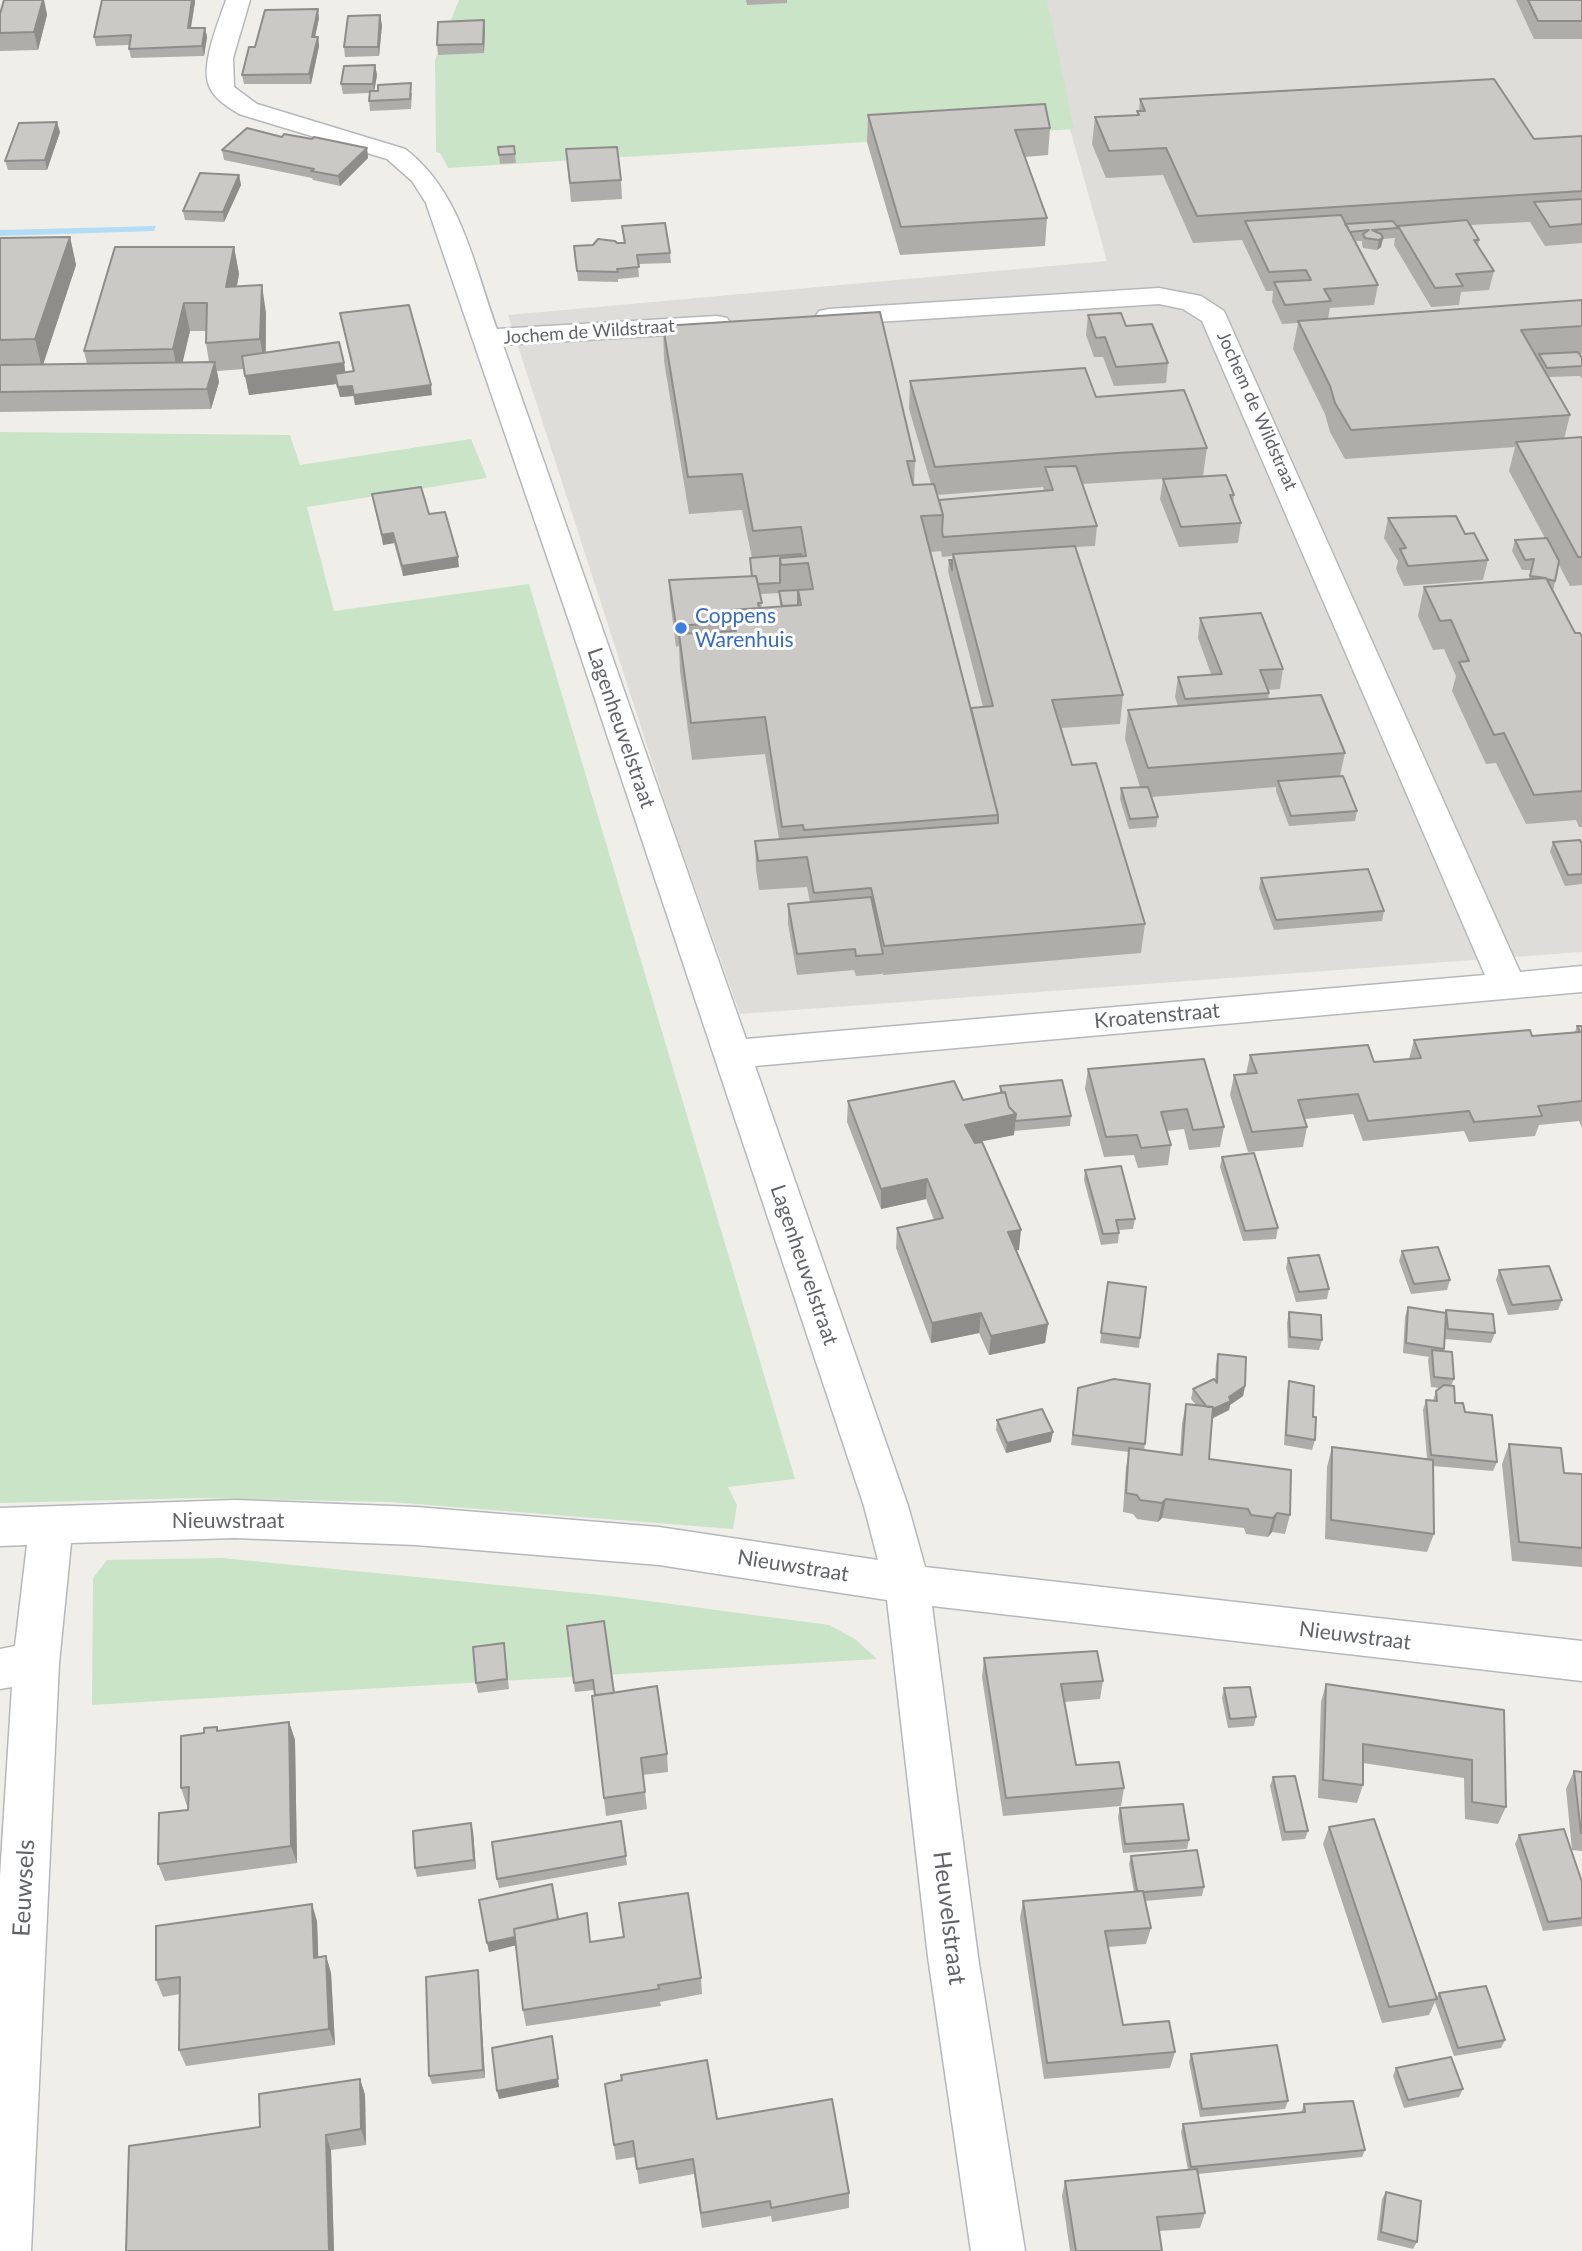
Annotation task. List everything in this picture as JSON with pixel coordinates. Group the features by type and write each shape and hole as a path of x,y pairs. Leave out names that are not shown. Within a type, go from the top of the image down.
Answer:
{"street":[{"name":"Lagenheuvelstraat","path":"237,0 220,64 220,86 230,98 248,109 396,154 414,167 430,185 439,203 886,1507 906,1584"},
{"name":"Jochem de Wildstraat","path":"808,318 1159,296 1191,302 1214,317 1508,986"},
{"name":"Jochem de Wildstraat","path":"487,338 738,322"},
{"name":"Kroatenstraat","path":"732,1054 1582,979"},
{"name":"Nieuwstraat","path":"0,1527 235,1519 416,1526 659,1546 906,1584 1582,1661"},
{"name":"Eeuwsels","path":"4,2251 18,1666 51,1525"},
{"name":"Heuvelstraat","path":"906,1584 953,1957 998,2251"}],"shaded area":[{"path":"1034,0 1582,0 1582,952 740,1014 670,817 508,315 1107,261"}],"green space":[{"path":"459,0 1047,0 1074,129 448,168 441,154 436,152 435,60"},
{"path":"0,432 290,435 300,465 471,439 487,478 307,507 334,611 529,584 795,1479 728,1487 737,1505 733,1529 391,1502 198,1498 0,1503"},
{"path":"222,1558 611,1596 829,1625 855,1639 877,1659 92,1705 93,1578 107,1560"}],"water":[{"path":"156,226 154,231 0,236 0,230"}],"building":[{"path":"4,0 43,0 34,32 0,33 0,14"},
{"path":"102,0 192,0 188,28 205,28 202,46 129,49 131,35 94,37"},
{"path":"1528,0 1582,0 1582,21 1538,21"},
{"path":"318,9 312,37 318,37 309,74 242,75 249,47 255,47 265,10"},
{"path":"380,15 378,47 344,47 348,16"},
{"path":"484,20 483,44 437,45 438,22"},
{"path":"375,65 373,84 341,84 344,66"},
{"path":"1494,79 1534,139 1582,136 1582,191 1197,216 1166,148 1109,151 1095,117 1139,115 1137,111 1145,111 1140,99"},
{"path":"411,83 410,99 369,101 370,91 378,91 378,85"},
{"path":"1045,104 1050,128 1015,130 1047,218 901,227 868,115"},
{"path":"57,122 45,160 5,161 19,123"},
{"path":"247,128 282,137 284,134 312,139 314,137 367,148 338,176 222,150"},
{"path":"514,146 515,154 499,155 498,147"},
{"path":"617,147 621,180 570,183 566,149"},
{"path":"200,173 239,175 223,212 183,211"},
{"path":"1582,199 1582,224 1550,227 1534,202"},
{"path":"1341,215 1378,285 1324,289 1331,301 1285,305 1274,282 1311,280 1306,270 1269,272 1245,221"},
{"path":"1467,220 1479,240 1474,240 1494,271 1456,274 1463,286 1435,288 1398,226"},
{"path":"1393,221 1398,228 1372,230 1381,234 1383,238 1379,240 1365,238 1363,234 1369,230 1350,232 1345,224"},
{"path":"665,223 670,253 637,255 639,267 617,269 618,272 577,271 574,246 593,245 598,239 625,243 622,226"},
{"path":"70,237 35,339 0,340 0,238"},
{"path":"115,247 234,247 226,287 262,285 260,339 206,343 207,303 184,303 173,349 84,351"},
{"path":"1582,300 1582,326 1521,330 1570,415 1351,430 1335,403 1330,386 1298,321"},
{"path":"409,305 431,385 354,395 352,386 338,387 335,374 354,371 340,313"},
{"path":"880,312 915,461 907,461 913,485 934,484 943,515 921,516 998,815 804,830 803,825 782,827 765,717 691,723 679,634 736,631 732,610 801,605 798,590 813,589 808,563 781,565 780,558 806,556 801,527 753,531 742,474 688,477 663,326"},
{"path":"1121,313 1126,326 1152,324 1168,363 1116,367 1105,337 1096,338 1088,315"},
{"path":"339,342 344,363 245,376 242,356"},
{"path":"1578,352 1582,358 1582,366 1547,368 1539,354"},
{"path":"215,362 207,389 0,392 0,365"},
{"path":"1085,368 1096,397 1184,390 1207,448 935,467 910,381"},
{"path":"1582,437 1582,557 1578,557 1516,442"},
{"path":"1076,466 1097,526 943,537 943,515 939,500 1053,490 1045,467"},
{"path":"1226,475 1234,495 1230,495 1241,523 1181,527 1163,479"},
{"path":"421,487 429,514 445,512 458,557 402,566 393,533 382,535 372,494"},
{"path":"1456,516 1465,534 1474,533 1488,560 1408,566 1400,549 1406,548 1388,518"},
{"path":"1547,538 1559,561 1555,581 1530,576 1534,559 1525,560 1515,540"},
{"path":"1075,546 1123,695 1052,700 1072,765 1096,763 1145,924 884,946 871,888 814,893 807,857 758,861 755,841 998,823 971,708 993,706 953,554"},
{"path":"802,556 780,558 780,583 758,584 756,576 752,576 750,558"},
{"path":"756,576 762,603 758,603 759,608 732,610 732,622 676,626 669,580"},
{"path":"1546,578 1575,633 1580,633 1582,637 1582,791 1534,795 1504,733 1494,735 1459,662 1469,661 1451,620 1440,621 1424,587"},
{"path":"798,590 798,605 782,606 779,591"},
{"path":"1261,613 1283,669 1260,670 1269,693 1185,699 1178,677 1222,674 1200,618"},
{"path":"1321,695 1345,753 1148,768 1128,710"},
{"path":"1343,776 1357,811 1291,816 1278,781"},
{"path":"1148,787 1158,817 1130,819 1121,788"},
{"path":"1580,840 1582,874 1568,875 1553,842"},
{"path":"1368,869 1384,911 1276,920 1261,878"},
{"path":"871,897 883,954 856,956 855,949 797,954 788,904"},
{"path":"1577,1026 1582,1026 1582,1101 1538,1106 1542,1116 1474,1122 1469,1111 1368,1121 1358,1094 1298,1100 1307,1127 1252,1132 1234,1075 1257,1073 1250,1055 1368,1045 1374,1062 1421,1058 1414,1040 1530,1030 1532,1036 1580,1032"},
{"path":"1204,1059 1224,1127 1193,1130 1187,1109 1161,1112 1171,1145 1141,1148 1137,1135 1106,1137 1088,1069"},
{"path":"1062,1080 1071,1116 1015,1121 1016,1114 1009,1107 1005,1092 1002,1093 1000,1086"},
{"path":"954,1081 963,1100 1005,1092 1009,1107 1016,1114 965,1125 975,1143 982,1142 1021,1230 1008,1232 1048,1324 991,1336 981,1313 932,1323 897,1228 943,1218 927,1179 881,1189 848,1101"},
{"path":"1254,1153 1278,1228 1245,1231 1222,1157"},
{"path":"1121,1166 1135,1219 1116,1220 1119,1233 1103,1234 1085,1170"},
{"path":"1438,1247 1450,1280 1414,1284 1402,1251"},
{"path":"1319,1255 1329,1289 1299,1292 1288,1258"},
{"path":"1549,1266 1562,1300 1512,1305 1499,1270"},
{"path":"1108,1282 1146,1287 1140,1338 1101,1333"},
{"path":"1408,1307 1446,1313 1444,1349 1406,1343"},
{"path":"1446,1310 1493,1314 1495,1333 1448,1329"},
{"path":"1289,1312 1321,1315 1322,1340 1290,1337"},
{"path":"1432,1350 1452,1352 1454,1379 1434,1377"},
{"path":"1218,1354 1246,1357 1245,1386 1229,1397 1231,1401 1213,1409 1207,1407 1193,1389 1214,1379 1217,1383"},
{"path":"1114,1379 1150,1384 1145,1444 1073,1435 1078,1388"},
{"path":"1289,1381 1314,1386 1315,1440 1286,1435"},
{"path":"1444,1385 1454,1386 1455,1403 1463,1403 1465,1412 1492,1415 1497,1462 1431,1455 1426,1400 1437,1401 1436,1391"},
{"path":"1186,1404 1213,1407 1209,1459 1291,1470 1290,1515 1277,1513 1273,1518 1251,1515 1248,1509 1166,1499 1162,1503 1140,1500 1137,1495 1126,1493 1129,1448 1182,1455"},
{"path":"1042,1409 1053,1432 1007,1443 997,1420"},
{"path":"1509,1444 1561,1448 1564,1473 1582,1474 1582,1548 1519,1542"},
{"path":"1332,1447 1433,1460 1434,1534 1331,1520"},
{"path":"604,1621 614,1693 595,1695 593,1680 574,1683 567,1626"},
{"path":"504,1643 507,1679 476,1683 473,1647"},
{"path":"1097,1651 1103,1681 1061,1684 1076,1765 1119,1762 1124,1788 1006,1798 984,1658"},
{"path":"1326,1684 1504,1710 1506,1807 1472,1802 1472,1760 1363,1744 1363,1785 1323,1780"},
{"path":"657,1686 667,1754 641,1758 645,1792 604,1798 592,1696"},
{"path":"1250,1687 1256,1717 1230,1719 1224,1688"},
{"path":"289,1722 291,1846 158,1864 159,1813 188,1810 189,1787 181,1788 181,1736 204,1733 204,1728 217,1727 217,1731"},
{"path":"1574,1771 1582,1772 1582,1833 1581,1833"},
{"path":"1295,1776 1308,1831 1285,1832 1273,1777"},
{"path":"1183,1804 1189,1840 1125,1844 1120,1808"},
{"path":"1374,1819 1437,1999 1389,2007 1329,1827"},
{"path":"621,1821 626,1856 497,1879 492,1842"},
{"path":"471,1823 474,1860 415,1868 413,1831"},
{"path":"1564,1829 1582,1882 1582,1918 1548,1922 1519,1835"},
{"path":"1197,1850 1204,1887 1137,1891 1131,1856"},
{"path":"552,1884 558,1919 514,1929 515,1937 487,1943 479,1900"},
{"path":"1143,1891 1151,1928 1105,1931 1123,2025 1169,2021 1175,2052 1047,2063 1023,1901"},
{"path":"688,1893 701,1978 658,1985 659,1989 523,2010 514,1929 587,1913 590,1942 624,1937 619,1903"},
{"path":"312,1904 314,1958 326,1956 329,2029 179,2050 180,1977 156,1980 156,1926"},
{"path":"478,1970 483,2070 429,2076 426,1977"},
{"path":"1486,1986 1505,2040 1458,2048 1439,1993"},
{"path":"552,2036 558,2079 497,2091 492,2048"},
{"path":"1277,2045 1288,2101 1202,2109 1191,2054"},
{"path":"1451,2057 1463,2089 1408,2100 1396,2068"},
{"path":"707,2060 717,2119 832,2099 849,2193 771,2208 770,2201 701,2213 693,2159 637,2169 633,2141 614,2145 605,2084 622,2080 621,2075"},
{"path":"360,2079 361,2129 326,2135 329,2251 126,2251 129,2146 260,2127 259,2094"},
{"path":"1353,2101 1365,2150 1191,2167 1183,2124 1305,2112 1304,2104"},
{"path":"1197,2169 1205,2213 1157,2217 1162,2251 1076,2251 1065,2181"},
{"path":"1386,2192 1421,2201 1417,2242 1381,2232"}],"place":[{"name":"Coppens Warenhuis","path":"681,628"}]}
